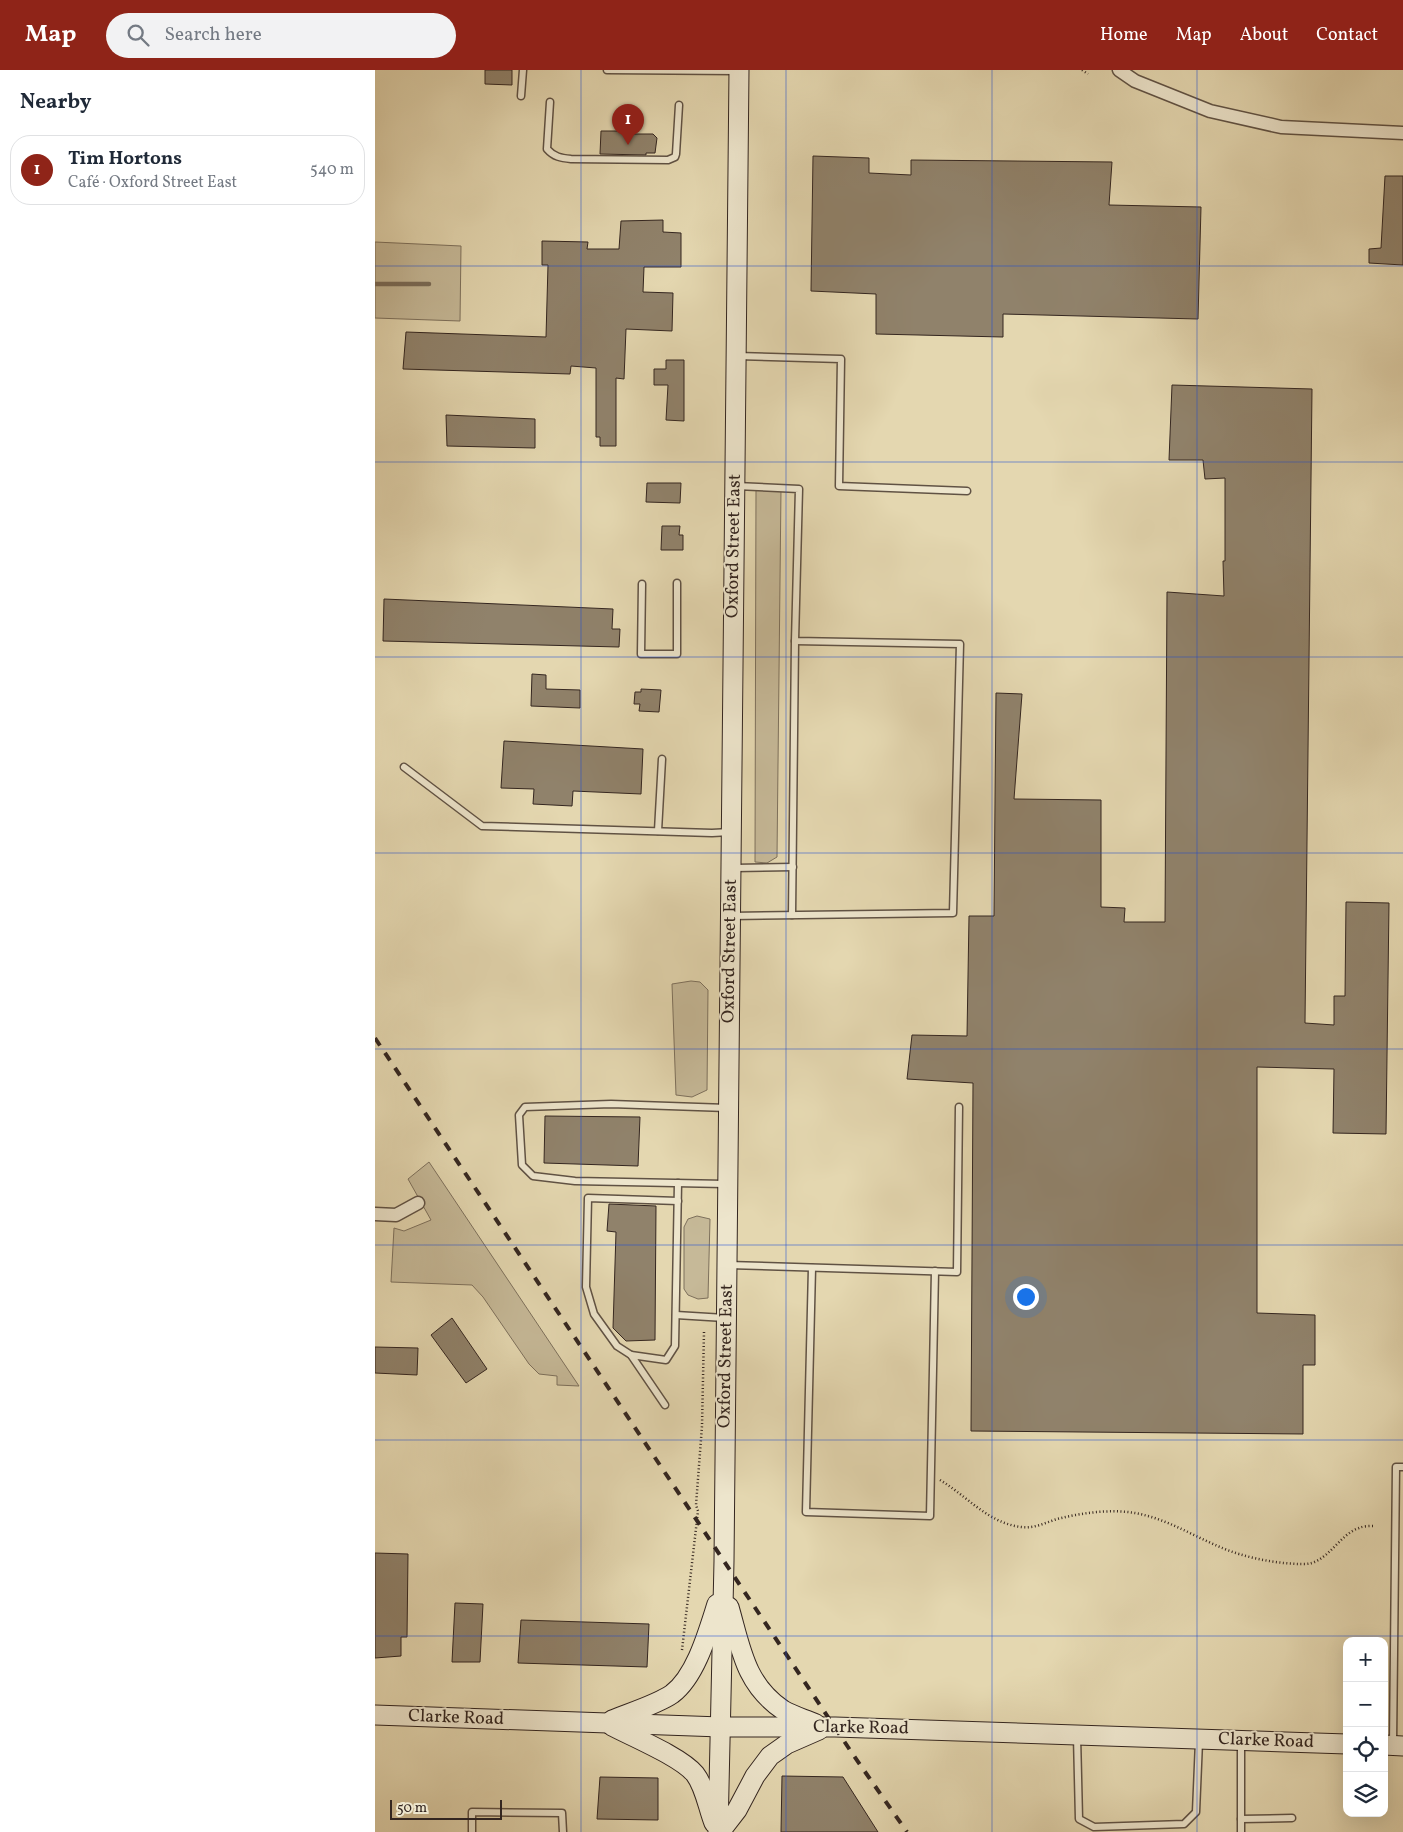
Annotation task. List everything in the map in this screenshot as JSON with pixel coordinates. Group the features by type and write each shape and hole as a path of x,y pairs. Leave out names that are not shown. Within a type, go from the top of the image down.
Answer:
{"main road":[{"name":"Oxford Street East","path":"719,1832 727,1265 739,70"},
{"path":"606,1723 663,1700 681,1686 697,1659 723,1584"},
{"path":"723,1584 749,1675 757,1686 784,1711 824,1727"},
{"name":"Clarke Road","path":"375,1715 721,1727 824,1727 1343,1744"},
{"path":"606,1723 674,1758 694,1773 703,1789 719,1832"},
{"path":"719,1832 737,1810 755,1776 769,1756 787,1744 824,1727"}],"street":[{"path":"1119,70 1135,81 1210,112 1281,127 1403,133"},
{"path":"375,1214 396,1215 418,1203"}],"lane":[{"path":"521,96 523,70"},
{"path":"607,70 739,70"},
{"path":"550,102 547,149 552,155 571,159 668,160 675,157 679,105"},
{"path":"736,356 841,359 839,486 967,491"},
{"path":"735,486 799,489 795,640 793,915"},
{"path":"642,584 641,654 677,654 677,583"},
{"path":"730,916 953,913 960,644 795,640"},
{"path":"658,832 663,759"},
{"path":"404,767 482,826 658,832 731,832"},
{"path":"731,868 793,867"},
{"path":"727,1184 575,1181 533,1176 522,1165 519,1115 525,1107 611,1104 728,1108"},
{"path":"727,1265 957,1272 959,1108"},
{"path":"631,1355 666,1360 675,1346 678,1183"},
{"path":"665,1406 631,1355 617,1346 594,1314 586,1287 588,1198 678,1201"},
{"path":"812,1268 806,1512 931,1516 935,1271"},
{"path":"676,1315 726,1318"},
{"path":"1393,1746 1396,1467 1403,1467"},
{"path":"1077,1735 1079,1819 1094,1830 1184,1824 1196,1812 1199,1739"},
{"path":"1241,1741 1241,1832"},
{"path":"472,1832 472,1812 562,1812 563,1832"},
{"path":"1241,1819 1292,1818"}],"path":[{"path":"1082,70 1088,74"},
{"path":"682,1656 686,1604 698,1511 696,1505 704,1332"},
{"path":"931,1474 950,1486 987,1515 1021,1527 1035,1526 1061,1518 1123,1511 1167,1522 1238,1554 1289,1563 1305,1564 1320,1558 1348,1533 1359,1527 1374,1526"}],"shaded area":[{"path":"375,242 461,246 460,321 375,318"},
{"path":"756,489 781,489 777,857 767,863 755,862"},
{"path":"691,981 700,982 708,990 707,1090 692,1097 676,1095 672,984"},
{"path":"429,1162 579,1386 557,1385 557,1376 539,1374 529,1364 483,1297 472,1285 391,1282 394,1228 404,1231 431,1220 408,1179"},
{"path":"697,1216 710,1219 708,1298 698,1299 688,1295 684,1289 684,1227 688,1219"}],"building":[{"path":"485,70 512,70 512,85 485,84"},
{"path":"601,131 626,131 626,134 653,134 657,138 655,153 646,153 646,155 600,154"},
{"path":"813,156 869,158 869,173 911,175 911,160 1112,162 1109,205 1201,207 1198,319 1003,314 1003,337 876,334 876,294 811,291"},
{"path":"1385,176 1403,176 1403,265 1369,263 1369,249 1381,248"},
{"path":"663,220 663,232 681,233 681,267 644,267 643,292 673,293 672,331 626,329 624,379 616,378 616,446 600,446 600,437 596,437 596,368 571,366 570,374 403,369 406,332 546,337 548,265 542,265 542,241 588,242 587,249 619,249 621,221"},
{"path":"666,360 684,360 684,421 666,420 668,385 654,385 654,369 666,369"},
{"path":"1172,385 1312,389 1305,1023 1334,1025 1334,996 1345,996 1346,902 1389,903 1386,1134 1333,1133 1334,1069 1257,1067 1257,1313 1315,1315 1315,1365 1303,1365 1303,1434 971,1431 973,1083 907,1079 912,1035 967,1036 969,916 994,916 996,693 1022,694 1014,799 1101,800 1101,907 1125,908 1124,922 1165,922 1167,592 1224,596 1223,561 1225,561 1225,478 1205,479 1203,460 1169,460"},
{"path":"446,415 535,419 535,448 447,446"},
{"path":"647,483 681,483 680,503 646,502"},
{"path":"662,526 680,526 679,535 683,535 683,550 661,550"},
{"path":"384,599 613,609 612,629 620,629 619,647 383,641"},
{"path":"532,674 546,675 546,689 580,690 580,708 531,706"},
{"path":"641,689 661,690 659,712 639,711 640,704 634,704 635,692 641,692"},
{"path":"504,741 643,749 641,794 573,791 572,806 533,804 534,789 501,788"},
{"path":"545,1116 640,1117 638,1166 544,1163"},
{"path":"609,1204 656,1206 655,1340 626,1341 613,1328 616,1232 607,1231"},
{"path":"452,1318 487,1369 466,1383 431,1335"},
{"path":"375,1347 418,1348 417,1375 375,1373"},
{"path":"375,1553 408,1554 407,1637 401,1637 401,1656 375,1658"},
{"path":"455,1603 483,1604 480,1662 452,1662"},
{"path":"521,1620 649,1624 647,1667 518,1663"},
{"path":"782,1776 843,1777 878,1832 781,1832"},
{"path":"600,1777 658,1778 658,1820 597,1819"}],"waterway":[{"path":"375,284 429,284"}],"railway":[{"path":"375,1038 854,1756 907,1832"}],"place":[{"name":"Tim Hortons","path":"628,145"}]}
